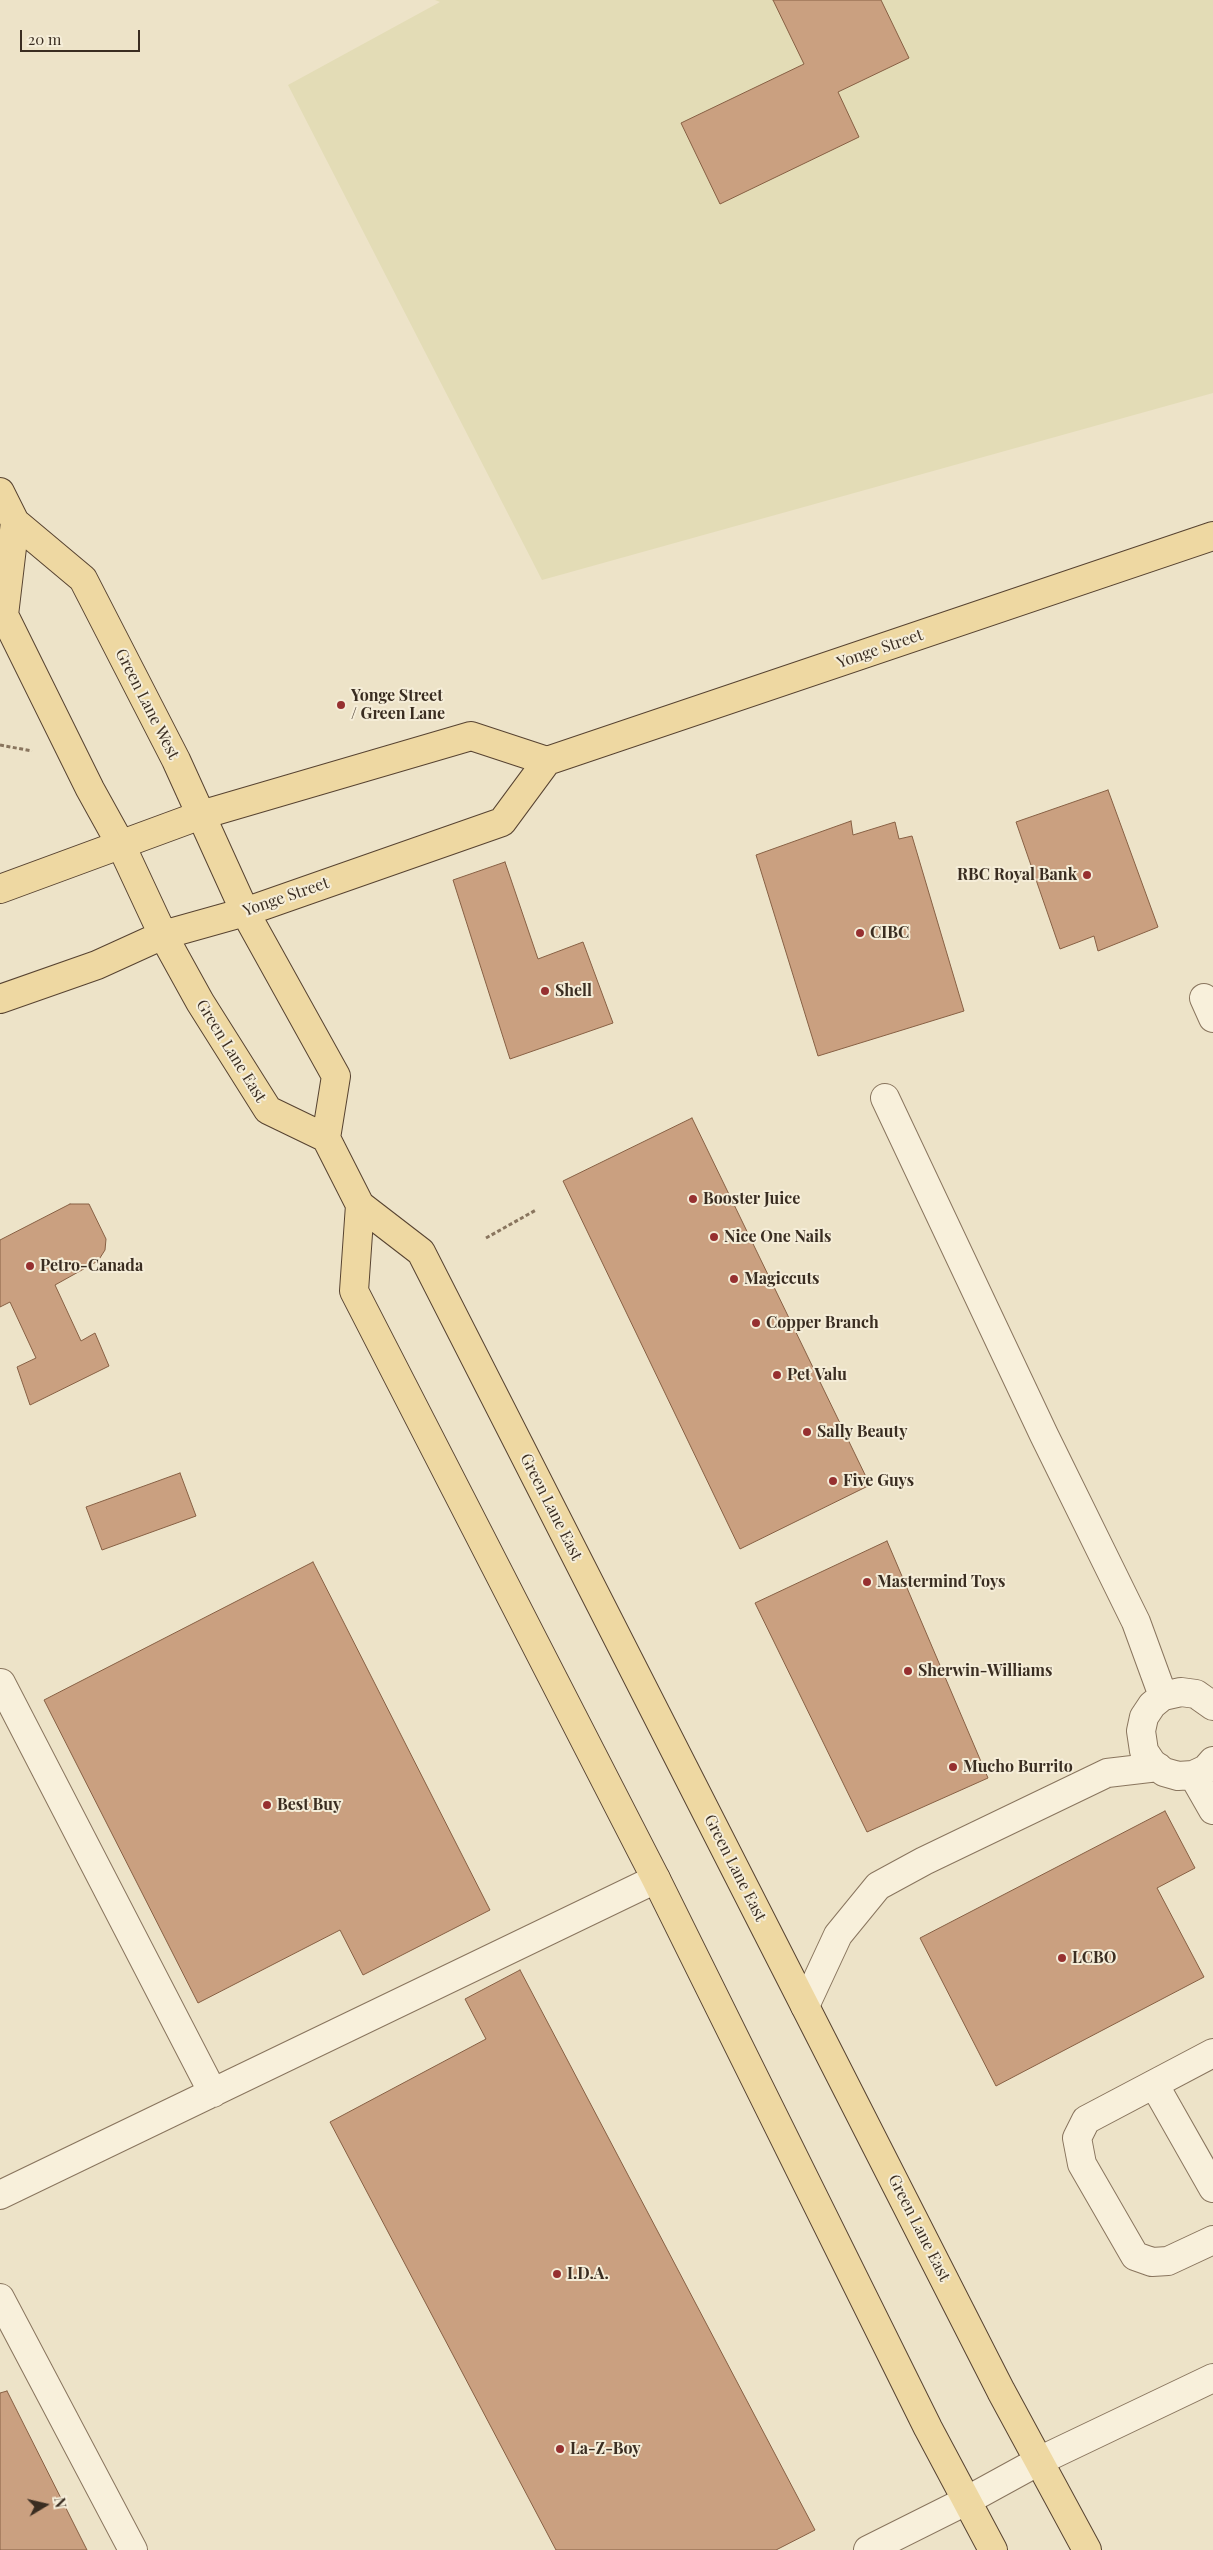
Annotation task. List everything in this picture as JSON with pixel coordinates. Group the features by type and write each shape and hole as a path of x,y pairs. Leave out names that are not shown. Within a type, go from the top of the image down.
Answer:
{"main road":[{"name":"Green Lane West","path":"0,492 15,522 83,579 201,815 245,912"},
{"path":"15,522 4,615 90,789 121,844 163,935"},
{"name":"Yonge Street","path":"0,999 97,965 163,935 245,912 502,822 547,761 1213,536"},
{"path":"0,889 201,815 471,736 547,761"},
{"path":"245,912 336,1076 326,1138"},
{"name":"Green Lane East","path":"163,935 200,1002 268,1110 326,1138 360,1205 421,1252 1001,2391 1087,2550"},
{"path":"360,1205 354,1291 656,1879 966,2501 993,2550"}],"lane":[{"path":"885,1098 1040,1426 1136,1622 1163,1696"},
{"path":"1,1683 213,2093"},
{"path":"1213,1706 1196,1694 1182,1692 1163,1696 1152,1705 1144,1717 1140,1731 1144,1751 1158,1767 1178,1776 1203,1768 1213,1810"},
{"path":"805,2006 838,1935 878,1886 924,1861 1107,1773 1158,1767"},
{"path":"0,2195 656,1879"},
{"path":"1213,2053 1086,2120 1078,2138 1082,2164 1135,2256 1152,2262 1168,2261 1213,2240"},
{"path":"1154,2084 1213,2188"},
{"path":"0,2298 133,2550"},
{"path":"868,2550 966,2501 1039,2461 1213,2378"}],"path":[{"path":"0,745 32,752"},
{"path":"486,1238 536,1210"}],"shaded area":[{"path":"435,0 1213,0 1213,393 542,580 288,85 440,2"}],"building":[{"path":"773,0 881,0 909,58 838,92 859,137 720,204 681,123 804,64"},
{"name":"RBC Royal Bank","path":"1108,790 1158,927 1098,951 1094,936 1060,949 1016,822"},
{"name":"CIBC","path":"851,821 853,835 895,822 899,839 912,836 964,1011 818,1056 756,855"},
{"name":"Shell","path":"505,862 538,959 583,942 613,1023 510,1059 453,880"},
{"path":"692,1118 870,1485 740,1549 563,1181"},
{"path":"70,1204 89,1204 106,1239 105,1250 98,1261 55,1285 81,1341 95,1333 109,1366 30,1405 17,1367 36,1358 10,1302 0,1307 0,1240"},
{"path":"180,1473 196,1516 102,1550 86,1507"},
{"path":"887,1541 988,1778 867,1832 755,1603"},
{"name":"Best Buy","path":"313,1562 490,1910 363,1975 340,1930 198,2003 44,1700"},
{"name":"LCBO","path":"1165,1811 1195,1868 1157,1888 1204,1977 996,2086 920,1938"},
{"path":"520,1970 815,2530 776,2550 556,2550 330,2122 486,2039 465,1999"},
{"path":"7,2391 87,2550 0,2550 0,2393"}],"place":[{"name":"Yonge Street / Green Lane","path":"341,705"},
{"name":"RBC Royal Bank","path":"1087,875"},
{"name":"CIBC","path":"860,933"},
{"name":"Shell","path":"545,991"},
{"name":"Booster Juice","path":"693,1199"},
{"name":"Nice One Nails","path":"714,1237"},
{"name":"Petro-Canada","path":"30,1266"},
{"name":"Magiccuts","path":"734,1279"},
{"name":"Copper Branch","path":"756,1323"},
{"name":"Pet Valu","path":"777,1375"},
{"name":"Sally Beauty","path":"807,1432"},
{"name":"Five Guys","path":"833,1481"},
{"name":"Mastermind Toys","path":"867,1582"},
{"name":"Sherwin-Williams","path":"908,1671"},
{"name":"Mucho Burrito","path":"953,1767"},
{"name":"Best Buy","path":"267,1805"},
{"name":"LCBO","path":"1062,1958"},
{"name":"I.D.A.","path":"557,2274"},
{"name":"La-Z-Boy","path":"560,2449"}]}
